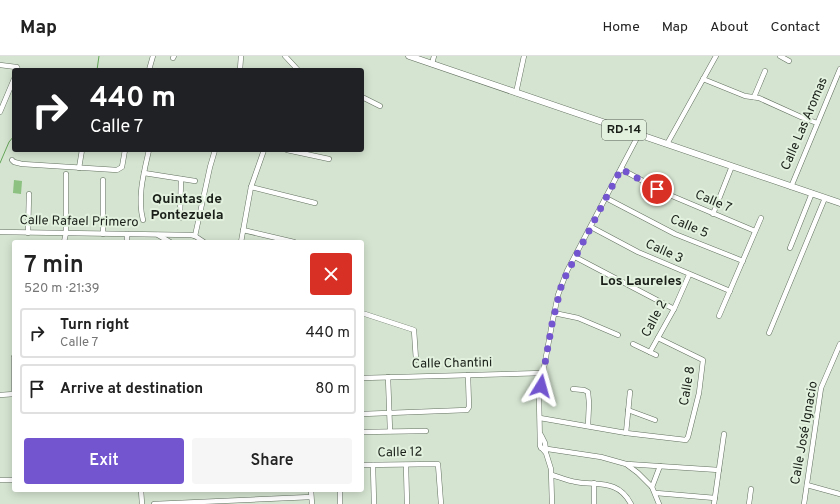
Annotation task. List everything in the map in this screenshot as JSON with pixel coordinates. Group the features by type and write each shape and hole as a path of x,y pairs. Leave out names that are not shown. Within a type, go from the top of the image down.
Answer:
{"main road":[{"name":"RD-14","path":"409,56 840,203"}],"street":[{"path":"149,68 153,56"},
{"path":"240,68 241,56"},
{"path":"285,56 296,68"},
{"path":"432,64 434,56"},
{"path":"516,93 524,56"},
{"path":"667,144 716,56"},
{"path":"780,56 789,61"},
{"path":"0,65 14,68"},
{"name":"Calle Las Aromas","path":"791,186 840,69"},
{"path":"754,97 765,70"},
{"path":"703,79 745,96 759,98 801,118 817,123"},
{"path":"0,112 12,84"},
{"path":"0,98 6,99"},
{"path":"364,98 380,106"},
{"path":"639,134 562,283 554,313 542,373 540,398 540,448 546,451 600,457 626,464 719,470"},
{"path":"79,168 82,152"},
{"path":"12,160 22,164 120,169 122,167 124,152"},
{"path":"143,220 141,199 149,152"},
{"path":"201,240 195,236 214,152"},
{"path":"241,240 251,187 263,152"},
{"path":"297,152 330,159"},
{"path":"713,214 732,166"},
{"name":"Calle 7","path":"621,169 665,193 755,231"},
{"path":"144,173 195,181"},
{"path":"64,240 66,233 66,174"},
{"path":"180,218 181,179"},
{"path":"103,180 103,234"},
{"path":"251,187 315,203"},
{"path":"28,233 29,194"},
{"path":"790,248 812,194"},
{"name":"Calle 5","path":"606,198 675,234 743,261"},
{"path":"770,333 825,198"},
{"path":"719,316 761,218"},
{"name":"Calle 3","path":"591,227 638,252 689,275 730,291"},
{"path":"243,230 286,240"},
{"name":"Calle Rafael Primero","path":"0,232 195,236"},
{"path":"126,234 127,240"},
{"path":"158,235 167,240"},
{"path":"575,256 674,309"},
{"name":"Calle 2","path":"650,352 674,309 689,275"},
{"path":"554,313 578,318 618,335"},
{"path":"364,314 414,330 416,360"},
{"name":"Calle 8","path":"626,433 686,440 688,437 699,394 703,360 658,338"},
{"path":"633,344 656,355"},
{"name":"Calle José Ignacio","path":"804,504 821,388 840,344"},
{"name":"Calle Chantini","path":"364,378 448,374 468,375 542,373"},
{"path":"364,414 467,410 469,407 468,375"},
{"path":"388,377 390,431"},
{"path":"573,388 588,392 588,426"},
{"path":"540,418 626,433 630,392"},
{"path":"0,395 12,394"},
{"path":"628,410 655,420"},
{"path":"364,432 426,431"},
{"path":"714,504 724,434"},
{"path":"541,435 545,443 552,475 552,504"},
{"name":"Calle 12","path":"364,465 438,464 441,504"},
{"path":"626,464 638,473 652,487 656,493 659,504"},
{"path":"373,465 374,504"},
{"path":"406,465 407,504"},
{"path":"652,487 660,466"},
{"path":"552,475 575,482 602,484 618,489 624,494 631,504"},
{"path":"0,480 12,480"},
{"path":"594,483 594,504"},
{"path":"807,485 840,494"},
{"path":"749,504 751,489"},
{"path":"141,492 142,504"},
{"path":"311,492 312,504"},
{"path":"340,492 340,504"},
{"path":"656,493 714,498"},
{"path":"154,504 311,497"}],"green space":[{"path":"14,180 22,181 21,194 13,193"}],"waterway":[{"path":"97,68 99,56"},
{"path":"0,163 12,138"}],"district":[{"name":"Quintas de Pontezuela","path":"187,208"},
{"name":"Los Laureles","path":"641,281"}],"route":[{"path":"541,386 542,373 558,295 566,271 621,169 657,189"}]}
